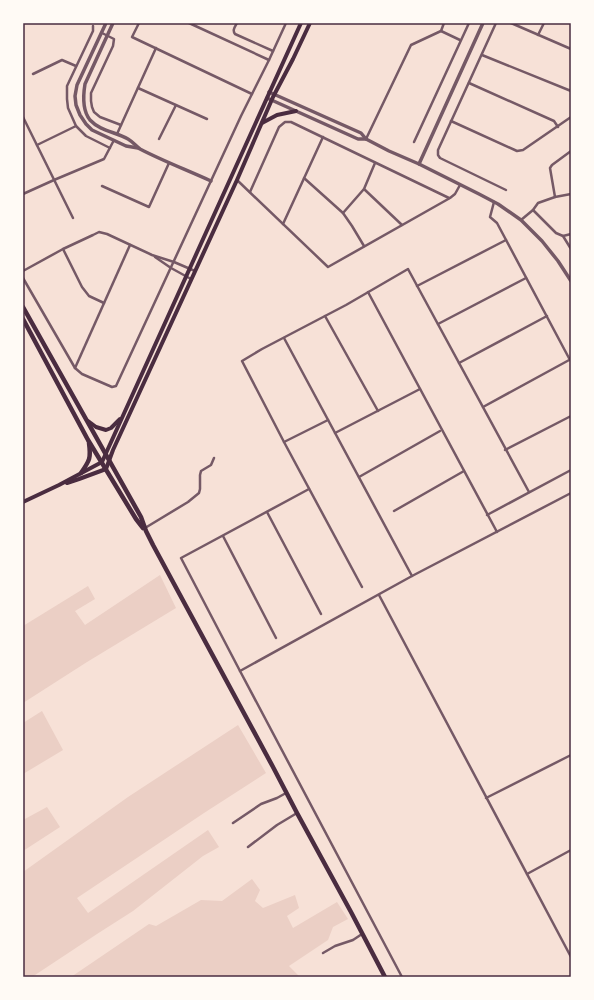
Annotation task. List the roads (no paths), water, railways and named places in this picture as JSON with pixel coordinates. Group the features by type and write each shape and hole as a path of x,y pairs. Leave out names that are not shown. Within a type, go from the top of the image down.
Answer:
{"highway":[{"path":"23,307 140,516 145,529 385,977"},
{"path":"23,319 88,440 136,519 145,529"},
{"path":"81,472 88,464 90,457 88,440"}],"main road":[{"path":"23,502 102,462 301,23"},
{"path":"59,484 79,479 106,469 119,437 237,180 274,94 310,23"},
{"path":"262,123 277,115 296,111"},
{"path":"87,420 96,427 106,430 111,428 122,417"}],"street":[{"path":"106,23 77,86 75,96 76,101 80,116 92,130 126,146 139,148"},
{"path":"113,23 85,84 83,93 85,111 97,126 128,139 139,148 169,163 211,181"},
{"path":"139,23 132,37 252,94"},
{"path":"189,23 269,60"},
{"path":"237,23 234,29 235,34 274,51"},
{"path":"23,278 75,368 82,374 112,387 116,386 286,23"},
{"path":"366,139 411,44 441,31 444,23"},
{"path":"414,142 469,23"},
{"path":"419,164 482,23"},
{"path":"496,23 438,150 438,155 440,158 506,190"},
{"path":"511,23 571,49"},
{"path":"538,35 544,23"},
{"path":"93,26 93,31 67,86 68,108 76,126 86,136 110,148"},
{"path":"441,31 460,40"},
{"path":"102,33 114,38 113,46 91,93 92,107 94,112 100,117 121,125"},
{"path":"116,134 156,48"},
{"path":"482,55 571,91"},
{"path":"33,74 62,60 76,66"},
{"path":"469,83 554,121 558,127"},
{"path":"138,88 208,119"},
{"path":"269,92 361,133 366,139 389,151 419,164 494,202 521,220 542,241 558,261 571,281"},
{"path":"267,98 358,139 366,139"},
{"path":"159,139 176,105"},
{"path":"23,117 73,218"},
{"path":"451,122 520,151 571,117"},
{"path":"250,192 279,127 285,122 290,122 450,198"},
{"path":"37,145 76,126"},
{"path":"283,224 323,137"},
{"path":"23,194 104,159 114,140"},
{"path":"555,198 550,168 571,151"},
{"path":"102,186 149,207 169,163"},
{"path":"343,213 364,189 375,163"},
{"path":"304,178 343,213 364,246"},
{"path":"237,180 328,267 450,198 455,194 460,184"},
{"path":"364,189 402,225"},
{"path":"521,220 533,210 538,203 571,194"},
{"path":"482,407 571,360 497,223 490,217 494,202"},
{"path":"533,210 556,233 563,236 571,249"},
{"path":"23,271 62,249 99,232 107,234 152,255 195,271"},
{"path":"563,236 571,234"},
{"path":"417,286 506,240"},
{"path":"75,368 130,245"},
{"path":"62,249 82,288 89,296 104,303"},
{"path":"152,255 192,280"},
{"path":"362,587 242,361 262,349 325,316 408,269 528,492"},
{"path":"438,324 526,278"},
{"path":"368,292 497,532"},
{"path":"325,316 378,411"},
{"path":"459,363 547,316"},
{"path":"284,338 412,576"},
{"path":"335,434 420,389"},
{"path":"506,450 571,416"},
{"path":"284,442 328,420"},
{"path":"359,477 440,432"},
{"path":"145,529 188,502 199,493 201,471 211,465 214,458"},
{"path":"487,515 571,470"},
{"path":"394,510 464,471"},
{"path":"309,489 181,558 402,977"},
{"path":"240,671 412,576 571,493"},
{"path":"268,512 321,614"},
{"path":"223,536 276,638"},
{"path":"379,595 571,957"},
{"path":"486,798 571,755"},
{"path":"233,823 261,804 286,793"},
{"path":"248,847 296,813"},
{"path":"527,874 571,850"},
{"path":"323,953 334,946 353,940 362,933"}]}
